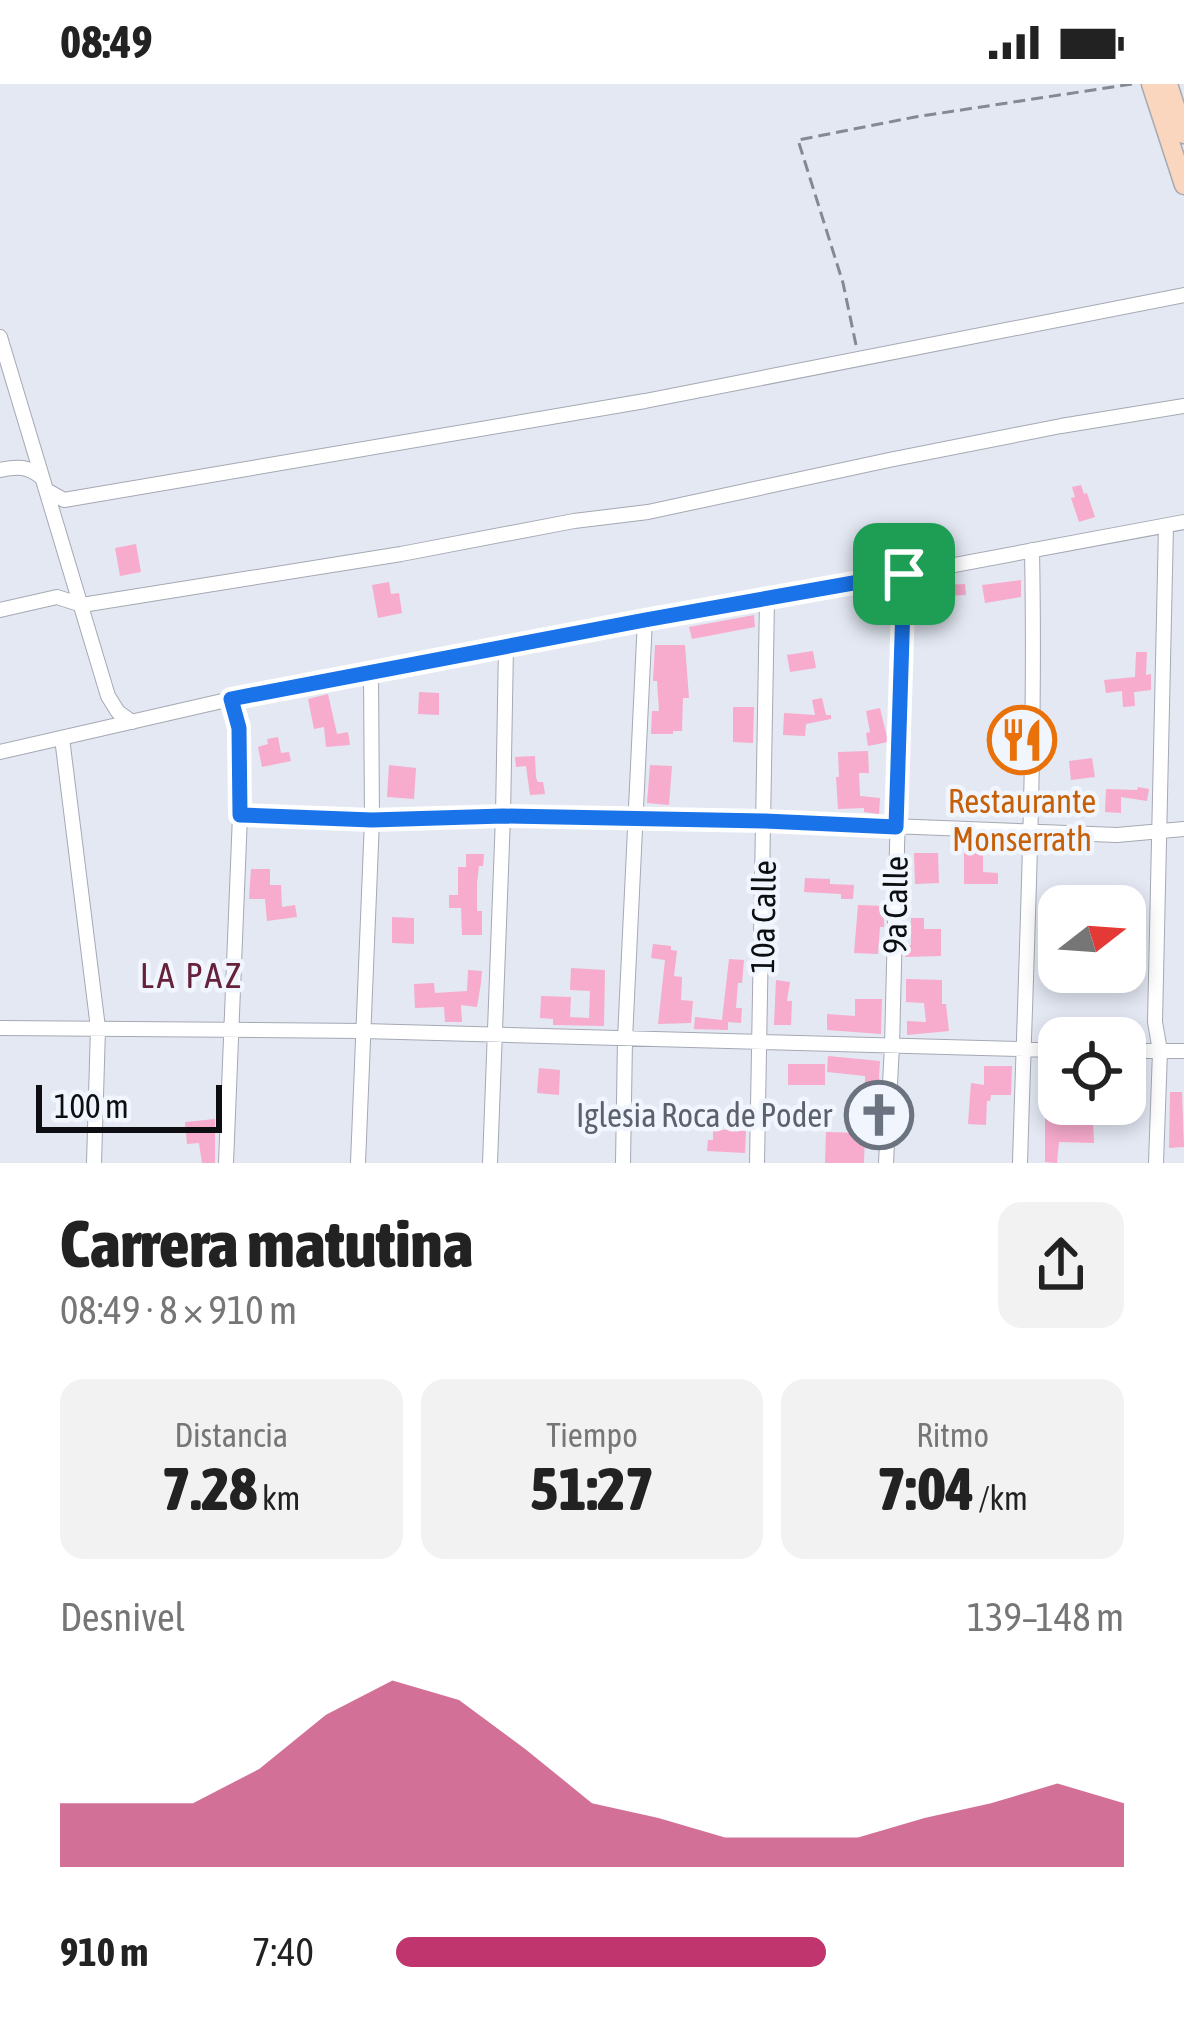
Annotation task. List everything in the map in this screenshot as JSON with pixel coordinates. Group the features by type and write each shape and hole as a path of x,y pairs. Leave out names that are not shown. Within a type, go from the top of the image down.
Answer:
{"main road":[{"path":"1151,84 1184,185"},
{"path":"1168,84 1184,134"}],"street":[{"path":"0,470 16,466 34,470 64,500 645,401 1184,295"},
{"path":"0,338 108,696 132,722"},
{"path":"0,610 57,597 82,604 401,554 574,520 648,512 1040,430 1184,406"},
{"path":"0,752 231,699 1184,522"},
{"path":"1156,1163 1166,526"},
{"path":"1020,1163 1032,831 1032,550"},
{"name":"9a Calle","path":"886,1163 904,574"},
{"name":"10a Calle","path":"757,1163 767,599"},
{"path":"623,1163 645,620"},
{"path":"490,1163 506,646"},
{"path":"358,1163 372,820 370,672"},
{"path":"226,1163 240,815 239,728 231,699"},
{"path":"62,738 98,1028 94,1163"},
{"path":"240,815 765,821 1117,835 1184,829"},
{"path":"0,1028 363,1031 1038,1050"},
{"path":"1146,1051 1184,1051"}],"path":[{"path":"860,358 798,140 1132,84"}],"building":[{"path":"1081,485 1095,517 1079,522 1071,498 1075,497 1072,487"},
{"path":"136,544 141,572 120,576 115,548"},
{"path":"1021,580 1021,597 985,603 982,585"},
{"path":"389,582 391,594 399,593 402,613 378,618 372,585"},
{"path":"922,584 965,584 966,595 923,597"},
{"path":"754,615 755,627 692,639 689,627"},
{"path":"655,645 685,645 689,698 683,698 682,731 673,734 651,734 652,711 659,711 657,681 653,681"},
{"path":"813,651 816,668 790,672 787,655"},
{"path":"1136,652 1147,652 1151,690 1134,692 1135,706 1123,707 1122,691 1106,693 1104,680 1135,677"},
{"path":"419,692 439,693 439,715 418,714"},
{"path":"328,694 337,734 348,732 350,745 326,747 324,727 314,729 308,699"},
{"path":"822,698 831,719 806,724 805,736 783,735 784,713 815,715 812,700"},
{"path":"733,707 754,707 753,743 733,742"},
{"path":"880,708 888,742 868,746 866,711"},
{"path":"278,737 281,753 289,752 291,761 262,767 258,747"},
{"path":"868,751 869,773 859,773 860,796 880,798 879,814 864,812 864,808 838,809 838,752"},
{"path":"535,756 536,778 543,782 545,794 530,795 526,766 516,767 515,757"},
{"path":"1092,758 1095,777 1071,780 1069,761"},
{"path":"389,765 416,768 414,799 387,797"},
{"path":"650,765 672,766 669,805 647,803"},
{"path":"1106,789 1149,789 1147,801 1121,797 1121,813 1105,812"},
{"path":"964,852 983,852 983,872 998,873 998,884 964,884"},
{"path":"914,853 938,853 939,883 915,884"},
{"path":"466,854 484,854 477,883 482,935 462,935 461,908 449,908 449,895 458,895 458,867 466,867"},
{"path":"251,869 270,869 270,885 281,885 282,907 295,905 297,917 267,921 265,899 249,899"},
{"path":"805,878 854,885 853,899 804,892"},
{"path":"858,905 884,906 878,954 854,953"},
{"path":"392,917 414,918 414,944 392,943"},
{"path":"911,918 924,918 924,929 941,929 941,956 905,957 906,945 911,945"},
{"path":"653,944 677,951 674,976 682,977 681,1000 693,1001 691,1023 658,1024 665,960 651,958"},
{"path":"729,959 744,960 736,1008 742,1008 741,1023 728,1022 728,1030 694,1029 695,1017 722,1020"},
{"path":"571,968 605,970 604,1026 553,1025 553,1019 540,1018 541,996 571,997 570,1017 589,1018 590,991 570,990"},
{"path":"468,970 482,971 481,983 477,1007 461,1005 462,1022 445,1022 444,1007 415,1008 414,984 434,983 435,993 467,991"},
{"path":"906,979 942,980 949,1031 907,1035 907,1021 926,1022 924,1003 906,1002"},
{"path":"776,980 790,982 791,1025 774,1025"},
{"path":"855,999 882,999 881,1034 827,1030 827,1014 855,1016"},
{"path":"828,1056 880,1061 873,1118 859,1117 855,1109 855,1095 865,1095 865,1076 827,1072"},
{"path":"788,1064 825,1064 825,1085 788,1085"},
{"path":"984,1066 1012,1066 1011,1095 991,1095 986,1125 968,1124 971,1083 984,1085"},
{"path":"539,1068 560,1070 559,1095 537,1093"},
{"path":"1170,1092 1182,1092 1184,1147 1169,1148"},
{"path":"215,1119 215,1163 202,1163 199,1143 187,1144 185,1122"},
{"path":"1045,1125 1093,1125 1094,1143 1059,1142 1057,1163 1045,1162"},
{"path":"713,1129 746,1131 745,1153 707,1151"},
{"path":"826,1132 865,1133 864,1163 825,1163"}],"place":[{"name":"Restaurante Monserrath","path":"1022,740"},
{"name":"Iglesia Roca de Poder","path":"879,1115"}],"district":[{"name":"LA PAZ","path":"192,975"}],"route":[{"path":"904,574 896,827 503,816 372,820 240,815 239,728 231,699 904,574"}]}
